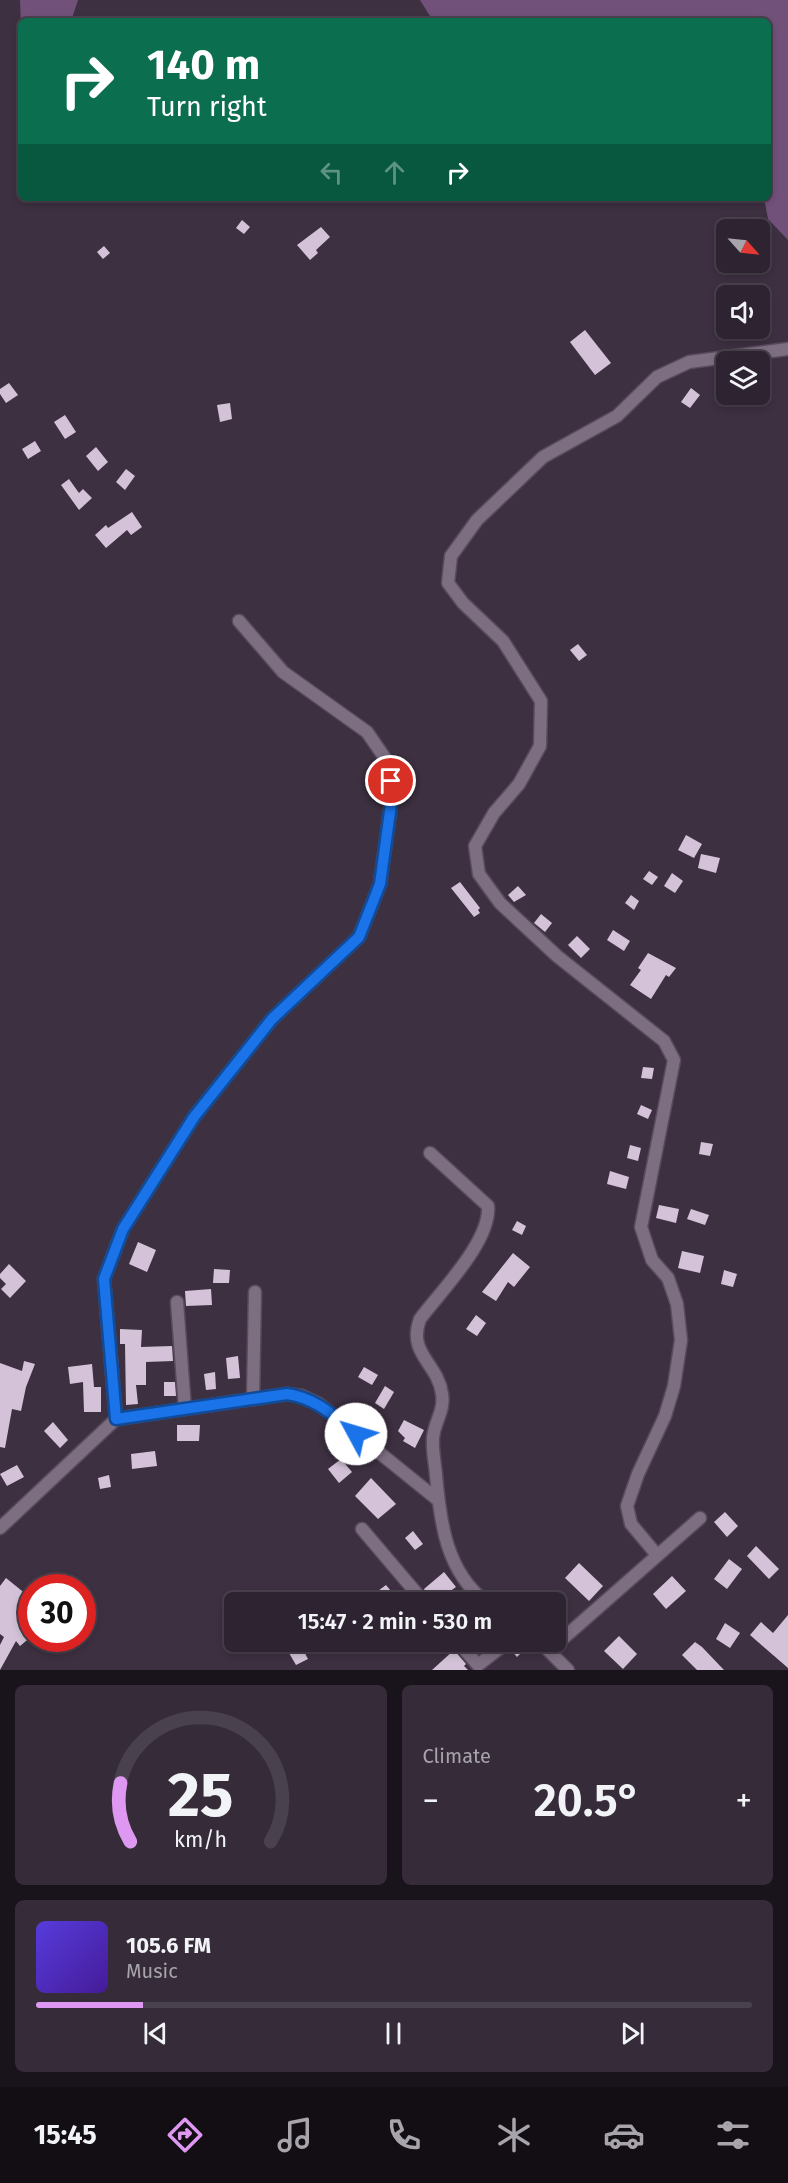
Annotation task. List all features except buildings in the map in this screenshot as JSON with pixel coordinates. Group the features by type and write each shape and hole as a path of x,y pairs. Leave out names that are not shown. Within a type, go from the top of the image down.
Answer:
{"street":[{"path":"657,1555 631,1524 627,1506 638,1474 665,1416 674,1386 681,1340 677,1304 669,1278 652,1260 641,1227 675,1060 664,1041 557,956 500,903 479,874 475,846 494,813 519,784 540,746 541,701 503,641 463,603 448,583 451,556 477,520 543,457 617,416 657,377 688,362 788,349"},
{"path":"116,1419 104,1279 123,1229 194,1117 272,1019 359,937 380,884 392,797 390,764 366,732 282,672 239,621"},
{"path":"430,1153 488,1206 489,1217 482,1236 420,1319 415,1332 417,1347 437,1379 442,1394 441,1410 433,1437 438,1500 451,1559 473,1592"},
{"path":"253,1399 255,1292"},
{"path":"177,1302 185,1409"},
{"path":"0,1528 116,1419 287,1394 302,1396 319,1404 438,1500"},
{"path":"566,1636 700,1518"},
{"path":"362,1529 416,1592"},
{"path":"467,1652 478,1665 495,1652"},
{"path":"552,1652 568,1670"}],"shaded area":[{"path":"20,0 78,0 72,18 21,18"},
{"path":"420,0 788,0 788,240 768,219 765,201 771,201 771,18 431,18"}],"route":[{"path":"356,1434 319,1404 302,1396 287,1394 116,1419 104,1279 123,1229 194,1117 272,1019 359,937 380,884 392,797 391,781"}]}
